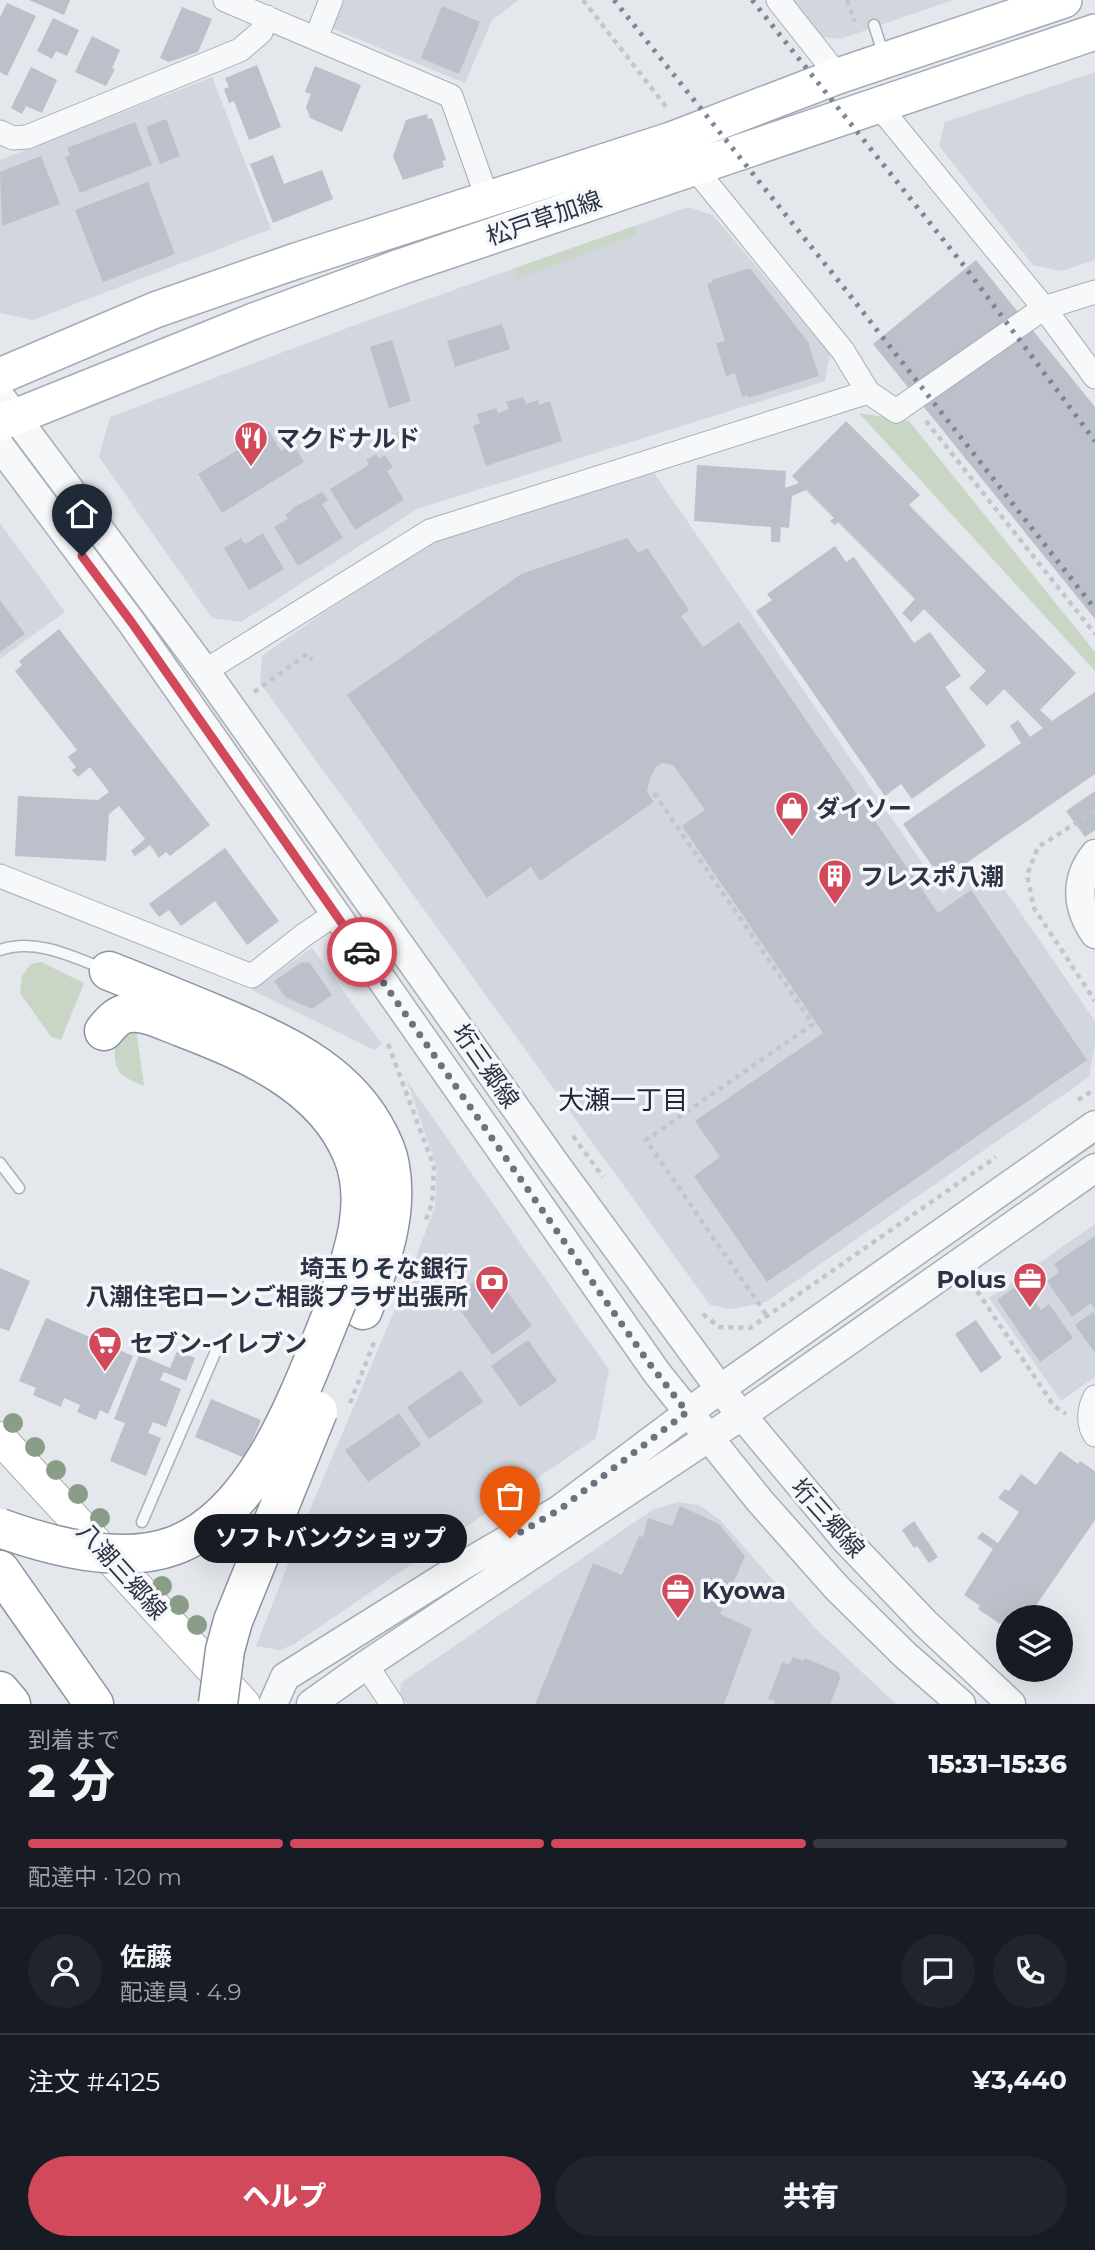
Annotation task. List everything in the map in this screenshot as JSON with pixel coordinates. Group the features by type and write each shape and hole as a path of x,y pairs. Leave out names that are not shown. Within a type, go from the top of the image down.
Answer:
{"highway":[{"path":"109,971 275,1040 327,1072 346,1087 367,1113 381,1138 390,1165 392,1200 389,1229 380,1262 244,1589 225,1650 218,1704"},
{"path":"0,1528 60,1546 116,1553 147,1552 173,1546 196,1534 223,1516 252,1480 359,1315 354,1253 359,1218 358,1174 352,1153 338,1129 318,1105 295,1084 270,1067 209,1038 157,1018 141,1013 125,1014 114,1020 104,1031"},
{"path":"0,1570 94,1704"},
{"path":"0,1691 12,1704"}],"main road":[{"name":"松戸草加線","path":"0,376 155,310 296,261 488,200 669,124 838,76 1064,0"},
{"name":"松戸草加線","path":"4,421 339,289 1095,32"},
{"name":"八潮三郷線","path":"0,1438 244,1704"}],"street":[{"path":"225,0 451,96 488,200"},
{"path":"316,37 331,0"},
{"path":"784,3 838,76"},
{"path":"0,132 13,138 27,137 240,50 261,32 267,17"},
{"path":"878,105 1044,308 1095,377"},
{"path":"669,124 694,167 842,351 868,392 896,411 1044,308 1095,292"},
{"path":"205,671 430,531 868,392"},
{"name":"垳三郷線","path":"4,421 205,671 539,1140 741,1416 845,1539 925,1623 1011,1704"},
{"name":"垳三郷線","path":"4,421 132,623 649,1363 708,1438 837,1588 905,1655 961,1704"},
{"path":"1095,854 1086,868 1079,895 1083,918 1095,934"},
{"path":"0,876 252,976 335,914"},
{"path":"273,1704 285,1677 462,1566 559,1510 687,1412 1095,1125"},
{"path":"312,1704 366,1665 741,1416 1095,1168"},
{"path":"1093,1433 1090,1414 1095,1397"},
{"path":"366,1665 392,1704"}],"lane":[{"path":"874,25 886,60"},
{"path":"0,950 12,946 36,945 109,971"},
{"path":"0,1163 19,1188"},
{"path":"142,1522 219,1344"}],"path":[{"path":"583,0 669,124"},
{"path":"910,401 1095,634"},
{"path":"251,683 254,692 307,654 312,660"},
{"path":"654,793 813,1024 646,1140 767,1316"},
{"path":"388,1044 434,1167 432,1204 422,1228"},
{"path":"1072,1104 1095,1089"},
{"path":"571,1134 611,1188"},
{"path":"697,1306 705,1317 719,1326 750,1328 1004,1152"},
{"path":"976,1291 1054,1406 1093,1433"},
{"path":"346,1412 359,1315"}],"shaded area":[{"path":"343,0 519,0 492,20 465,83 331,28"},
{"path":"794,0 953,0 840,39 822,37"},
{"path":"1095,72 1095,260 1061,271 1033,265 939,146 945,122"},
{"path":"212,77 271,229 33,320 0,313 0,160"},
{"path":"688,207 713,215 830,354 825,381 417,509 241,622 212,618 99,457 110,417 358,324"},
{"path":"654,473 943,893 987,864 1095,1021 1095,1045 1089,1077 766,1302 731,1309 710,1305 260,683 262,656 323,613 435,542"},
{"path":"0,523 65,612 0,659"},
{"path":"312,948 382,1044 374,1050 252,990"},
{"path":"407,1081 609,1370 596,1438 293,1645 279,1650 256,1646 435,1207 437,1168"},
{"path":"1095,1224 1095,1377 1061,1401 989,1298"},
{"path":"678,1502 699,1505 720,1520 816,1629 896,1704 407,1704 400,1695 401,1683 652,1510"}],"green space":[{"path":"635,226 638,234 518,279 515,268"},
{"path":"859,413 909,421 1095,652 1095,671"},
{"path":"41,962 84,983 61,1040 51,1037 20,993 22,976 31,964"},
{"path":"136,1027 144,1086 123,1076 115,1061 115,1043"},
{"path":"1095,1138 1095,1145 963,1236 960,1233"}],"building":[{"path":"29,0 70,0 64,15"},
{"path":"7,3 36,16 7,76 0,72 0,17"},
{"path":"442,6 480,22 459,74 421,58"},
{"path":"182,7 212,19 198,52 169,62 160,58"},
{"path":"53,18 79,30 67,56 56,51 52,59 37,51"},
{"path":"92,36 120,50 112,68 115,69 106,86 75,72"},
{"path":"257,65 281,127 249,140 234,101 229,103 224,89 229,87 225,78"},
{"path":"315,66 361,85 342,132 310,118 306,107 311,94 305,92"},
{"path":"31,67 57,80 42,113 26,106 22,114 11,108"},
{"path":"427,114 428,119 432,118 446,160 442,161 444,167 403,180 393,156 406,120"},
{"path":"166,119 180,156 160,164 146,127"},
{"path":"135,122 152,165 80,193 65,157 70,155 67,148"},
{"path":"273,155 284,184 322,170 333,199 273,223 250,164"},
{"path":"41,156 60,204 2,226 0,172"},
{"path":"148,182 175,254 103,282 75,210"},
{"path":"976,260 1095,407 1095,619 873,344"},
{"path":"750,268 808,342 819,376 748,398 747,395 742,397 735,373 726,376 716,343 725,341 707,284"},
{"path":"502,324 510,349 455,367 447,341"},
{"path":"392,340 411,401 389,408 370,347"},
{"path":"523,397 526,404 538,400 539,405 550,401 562,441 486,466 473,426 480,423 477,414 496,408 498,413 509,409 506,402"},
{"path":"846,421 920,495 909,505 1076,673 1040,710 1052,721 1095,692 1095,774 942,880 903,824 1021,743 1010,726 1018,720 1030,737 1043,728 1004,689 987,706 969,688 986,671 924,609 911,622 902,613 915,599 838,522 835,525 830,521 834,518 806,490 792,496 789,528 781,527 780,542 771,542 771,527 694,521 697,465 786,471 785,488 799,483 792,476"},
{"name":"マクドナルド","path":"269,431 281,451 293,444 304,462 222,513 198,474"},
{"path":"376,454 379,459 385,455 393,467 387,471 404,500 355,530 330,489 369,465 366,460"},
{"path":"322,492 328,500 322,504 343,538 298,566 274,527 288,519 285,515 291,509"},
{"path":"263,533 284,569 249,590 224,548 241,538 245,544"},
{"name":"フレスポ八潮","path":"627,538 638,553 647,548 689,610 681,616 703,647 739,622 938,913 971,890 1087,1060 767,1282 694,1176 720,1157 695,1121 823,1033 682,826 705,810 673,765 662,763 656,767 650,778 647,792 654,802 540,881 531,867 487,898 347,695 521,574"},
{"path":"835,546 846,562 854,557 914,643 930,632 961,676 945,687 986,746 912,799 901,784 885,796 756,611 772,600 767,594"},
{"path":"0,600 25,634 0,652"},
{"path":"59,629 210,825 170,856 166,852 159,858 150,845 135,856 131,851 145,839 119,806 109,814 106,861 15,856 18,796 98,800 109,792 90,767 78,777 72,770 76,767 68,757 77,750 15,671 22,665 19,661"},
{"path":"1095,791 1095,830 1085,837 1066,811"},
{"path":"225,848 279,921 247,945 215,901 181,926 169,910 159,917 149,904"},
{"path":"302,962 310,963 332,995 312,1009 285,997 274,981"},
{"path":"1095,1236 1095,1309 1091,1303 1072,1317 1047,1281 1059,1272 1054,1264"},
{"path":"0,1268 30,1281 9,1331 0,1328"},
{"name":"埼玉りそな銀行 八潮住宅ローンご相談プラザ出張所","path":"491,1269 532,1326 492,1355 451,1297"},
{"path":"1022,1282 1041,1310 1049,1304 1073,1338 1040,1362 997,1300"},
{"path":"1093,1312 1095,1316 1095,1353 1075,1325"},
{"path":"46,1318 133,1356 108,1414 100,1410 96,1420 77,1412 80,1405 64,1398 61,1407 33,1395 36,1388 19,1381"},
{"path":"976,1320 1002,1358 981,1373 955,1334"},
{"path":"528,1340 557,1381 520,1407 491,1366"},
{"path":"177,1351 195,1358 186,1381 164,1372 160,1380 181,1389 166,1427 153,1422 148,1433 161,1438 146,1476 110,1461 125,1423 114,1419 139,1355 170,1368"},
{"path":"461,1370 483,1402 429,1439 407,1407"},
{"path":"211,1399 261,1420 245,1458 195,1437"},
{"path":"399,1413 421,1445 368,1482 345,1450"},
{"path":"1060,1451 1078,1464 1080,1461 1095,1471 1095,1520 1036,1605 996,1605 996,1621 964,1595 993,1549 977,1538 982,1532 998,1543 1019,1512 998,1498 1005,1489 1009,1491 1021,1474 1036,1485"},
{"path":"680,1506 719,1524 745,1556 720,1614 752,1629 724,1704 535,1704 593,1563 622,1575 639,1536 643,1537 648,1518 672,1526"},
{"path":"914,1521 938,1557 929,1563 917,1546 914,1548 902,1530"},
{"path":"793,1657 803,1661 805,1658 840,1673 838,1676 841,1677 830,1704 773,1704 775,1701 768,1699 781,1665 783,1662 789,1665"}],"railway":[{"path":"614,0 841,284 1095,609"},
{"path":"752,0 965,267 1095,441"}],"way so far":[{"path":"362,952 649,1363 687,1412 559,1510 510,1538"}],"place":[{"name":"マクドナルド","path":"251,468"},
{"name":"ダイソー","path":"792,838"},
{"name":"フレスポ八潮","path":"835,906"},
{"name":"Polus","path":"1030,1309"},
{"name":"埼玉りそな銀行 八潮住宅ローンご相談プラザ出張所","path":"492,1312"},
{"name":"セブン-イレブン","path":"105,1373"},
{"name":"ソフトバンクショップ","path":"510,1538"},
{"name":"Kyowa","path":"678,1620"}],"district":[{"name":"大瀬一丁目","path":"623,1100"}],"route":[{"path":"82,556 132,623 362,952"}]}
